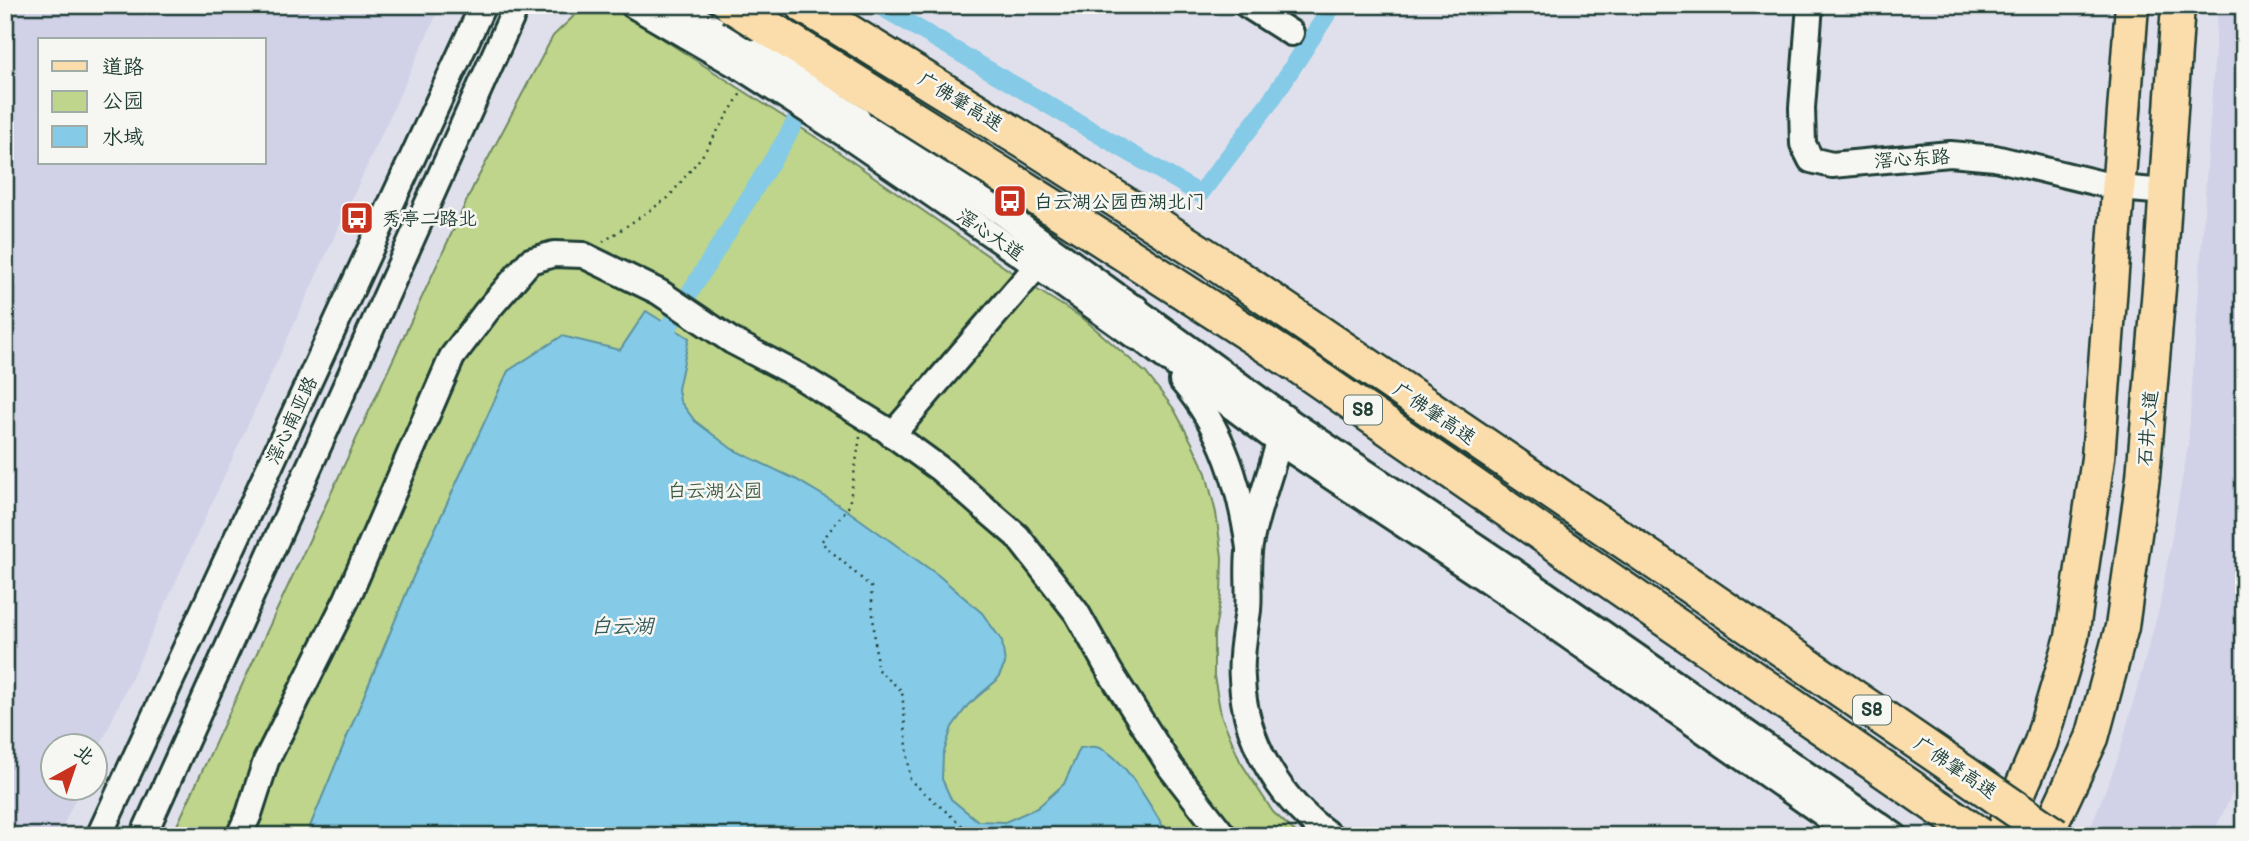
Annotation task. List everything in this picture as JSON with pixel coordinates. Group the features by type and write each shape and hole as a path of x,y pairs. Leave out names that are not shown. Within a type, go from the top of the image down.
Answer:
{"highway":[{"name":"广佛肇高速","path":"732,5 1301,367 1980,836"},
{"name":"广佛肇高速","path":"804,5 1213,261 2056,836"}],"main road":[{"path":"2000,836 2041,742 2072,638 2098,458 2132,5"},
{"name":"石井大道","path":"2046,836 2092,738 2122,627 2143,477 2178,5"}],"street":[{"name":"滘心南亚路","path":"99,836 483,5"},
{"name":"滘心南亚路","path":"143,836 517,5"},
{"name":"滘心大道","path":"633,5 676,12 854,128 1004,214 1130,317 1194,395 1223,444 1239,492 1249,548 1248,606 1241,679 1244,704 1251,728 1271,774 1290,798 1331,836"},
{"path":"1247,5 1292,33"},
{"name":"滘心东路","path":"1810,5 1802,108 1803,145 1811,160 1832,165 1950,154 1995,158 2119,188 2166,192"},
{"name":"滘心大道","path":"854,128 1037,266 1130,317"},
{"path":"239,836 266,761 347,600 453,357 485,312 530,261 554,254 583,255 659,292 711,327 864,416 940,469 1017,536 1077,613 1110,672 1171,768 1224,836"},
{"path":"892,435 1037,266"},
{"path":"1130,317 1508,594 1855,836"},
{"name":"滘心大道","path":"1249,548 1285,433"},
{"path":"1285,433 1504,565 1895,836"}],"path":[{"path":"583,255 668,198 702,156 741,93"},
{"path":"864,416 849,506 821,541 871,587 877,669 902,691 910,780 974,836"}],"shaded area":[{"path":"5,5 441,5 107,732 38,732 38,802 74,802 58,836 5,836"},
{"path":"2218,5 2244,5 2244,769 2212,836 2087,836 2117,761 2159,609 2188,446"}],"green space":[{"name":"白云湖公园","path":"616,9 834,149 1036,289 1084,319 1146,373 1174,409 1192,443 1206,473 1216,513 1222,557 1221,596 1214,635 1214,676 1221,715 1240,761 1273,812 1300,836 172,836 474,185 553,36 576,14"}],"water":[{"name":"白云湖","path":"646,311 689,338 678,389 680,401 695,421 732,449 797,480 844,508 938,575 982,613 1002,641 1005,664 997,680 968,705 952,727 943,755 942,779 951,799 978,821 1005,822 1037,808 1064,784 1080,748 1096,747 1106,751 1127,771 1169,836 306,836 413,577 508,371 562,336 620,350"}],"waterway":[{"path":"822,68 853,5"},
{"path":"878,5 1200,194 1270,102 1333,5"},
{"path":"669,326 787,137 808,96"}],"railway":[{"path":"2232,836 2244,811"}],"place":[{"name":"白云湖公园西湖北门","path":"1010,201"},
{"name":"秀亭二路北","path":"357,218"}]}
